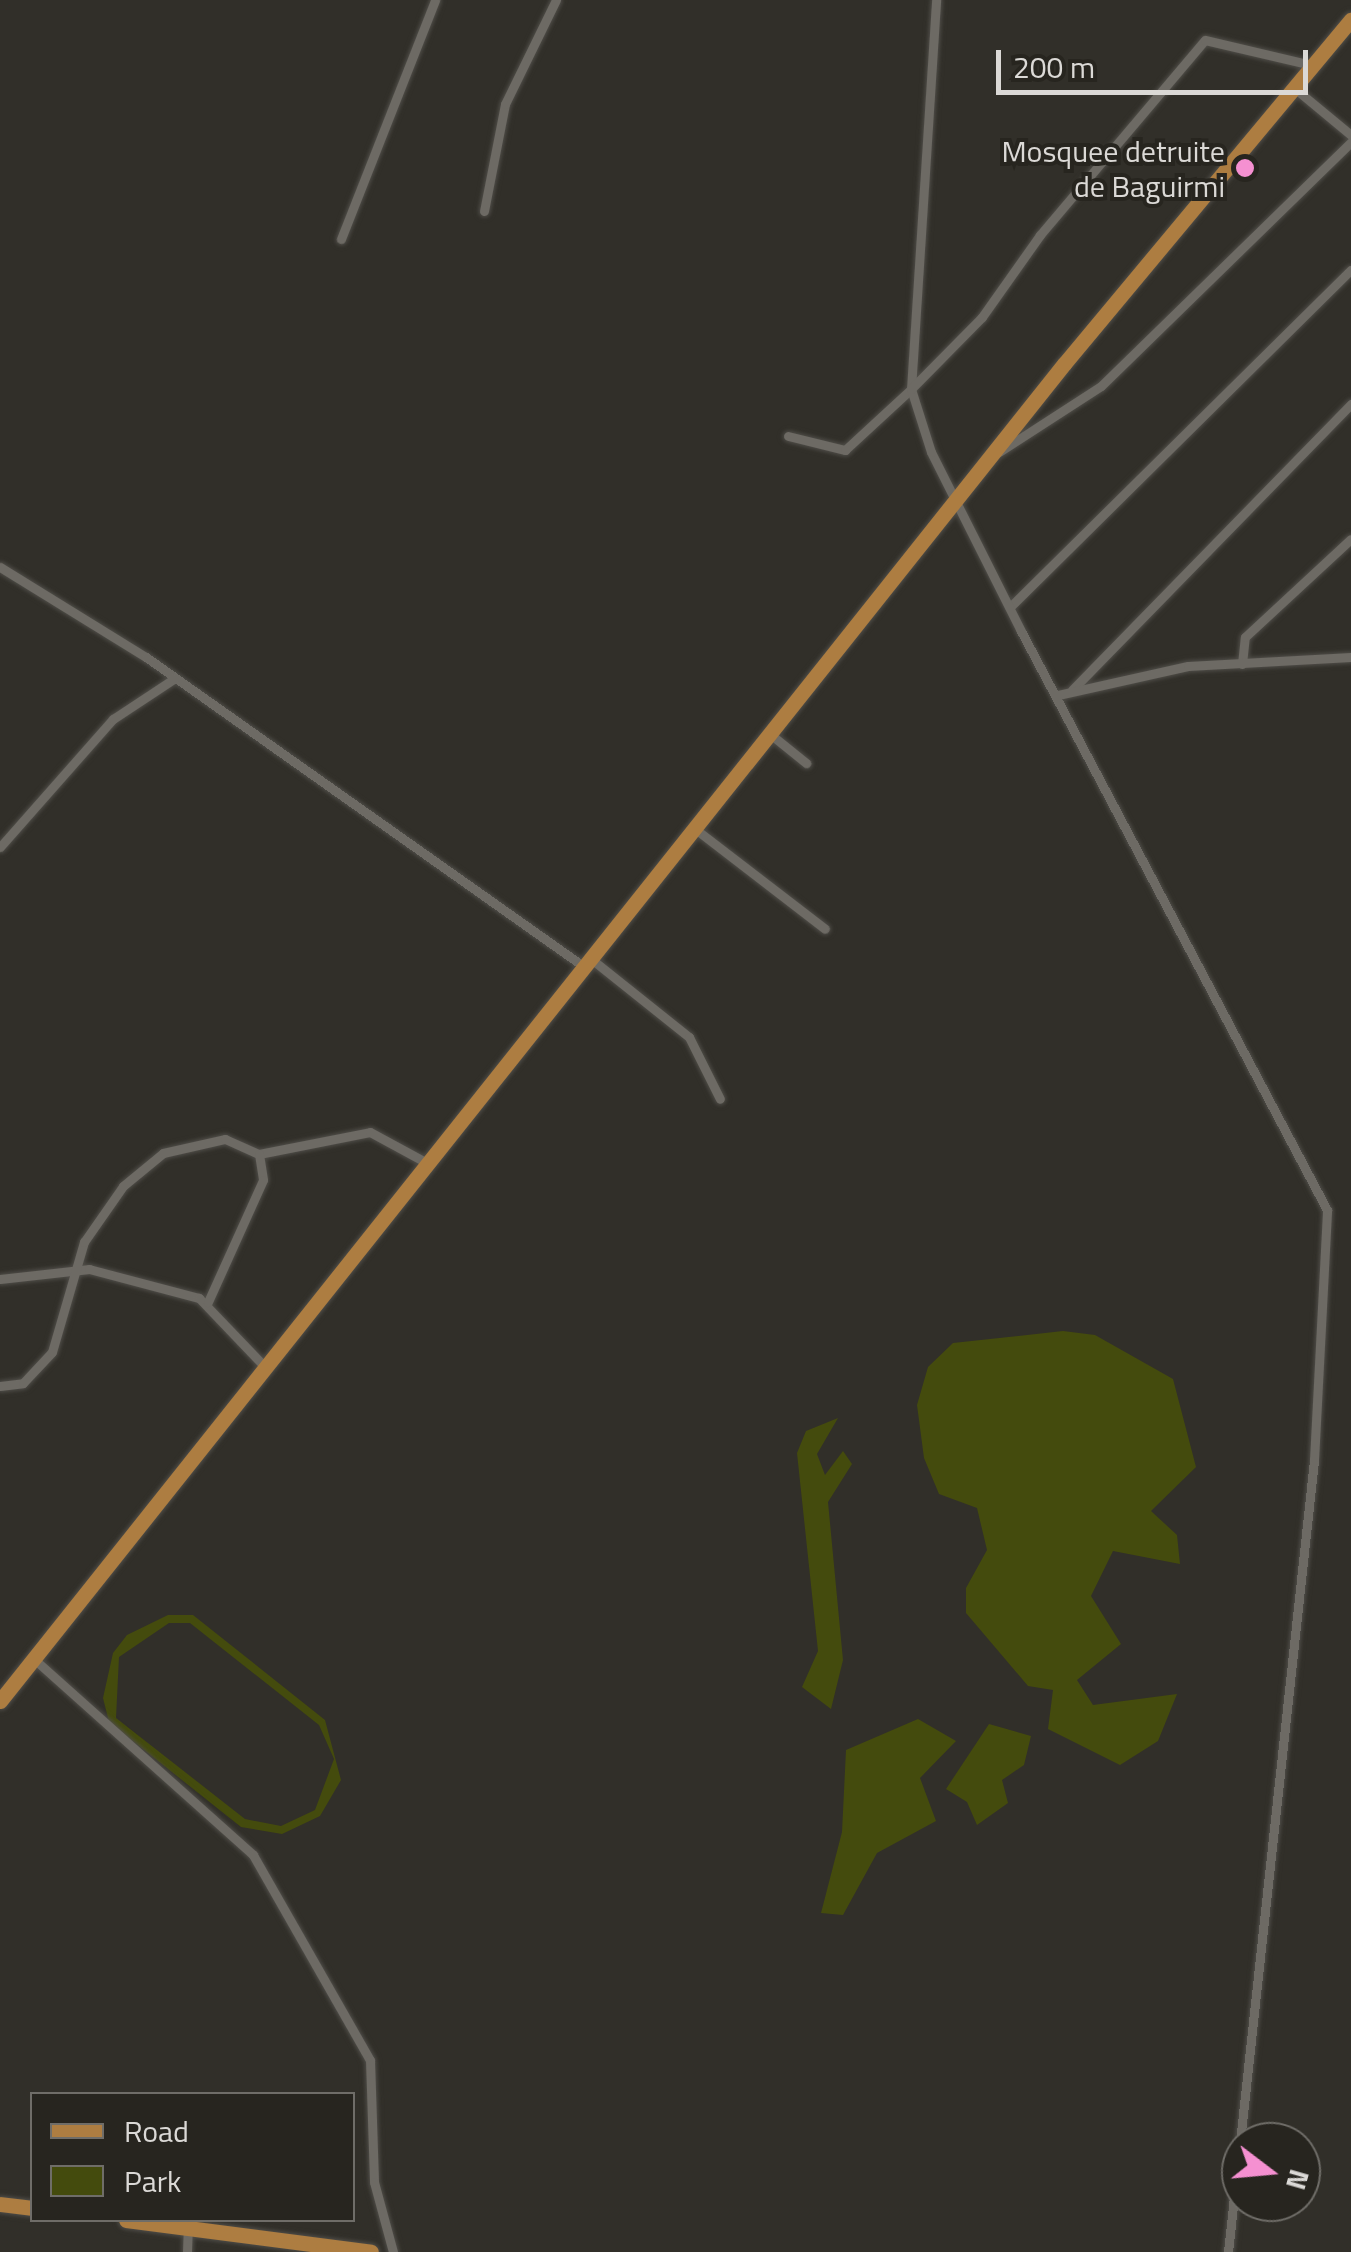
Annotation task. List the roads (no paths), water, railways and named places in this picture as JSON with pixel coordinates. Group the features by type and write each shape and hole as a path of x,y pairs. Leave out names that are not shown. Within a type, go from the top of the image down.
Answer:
{"main road":[{"path":"0,1699 956,499 1351,20"},
{"path":"0,2204 30,2208"},
{"path":"142,2222 370,2252"}],"street":[{"path":"341,239 435,0"},
{"path":"484,211 505,104 556,0"},
{"path":"936,0 911,389 956,499 1329,1226 1312,1479 1228,2252"},
{"path":"788,436 844,450 911,389 982,318 1040,235 1205,40 1312,65"},
{"path":"992,455 1101,386 1351,139 1292,87"},
{"path":"1010,606 1351,270"},
{"path":"1072,690 1351,404"},
{"path":"1242,664 1245,637 1351,539"},
{"path":"0,566 175,678 587,962 689,1037 720,1100"},
{"path":"1058,695 1155,670 1351,657"},
{"path":"0,847 113,718 175,678"},
{"path":"769,734 806,763"},
{"path":"694,828 825,929"},
{"path":"0,1386 23,1383 52,1352 75,1270 108,1204 149,1162 224,1139 259,1154 370,1132 427,1163"},
{"path":"208,1302 260,1194 259,1154"},
{"path":"0,1278 75,1270 208,1302 229,1338 265,1367"},
{"path":"34,1659 253,1855 370,2060 374,2182 392,2252"},
{"path":"187,2252 188,2228"}],"place":[{"name":"Mosquee detruite de Baguirmi","path":"1245,168"}]}
